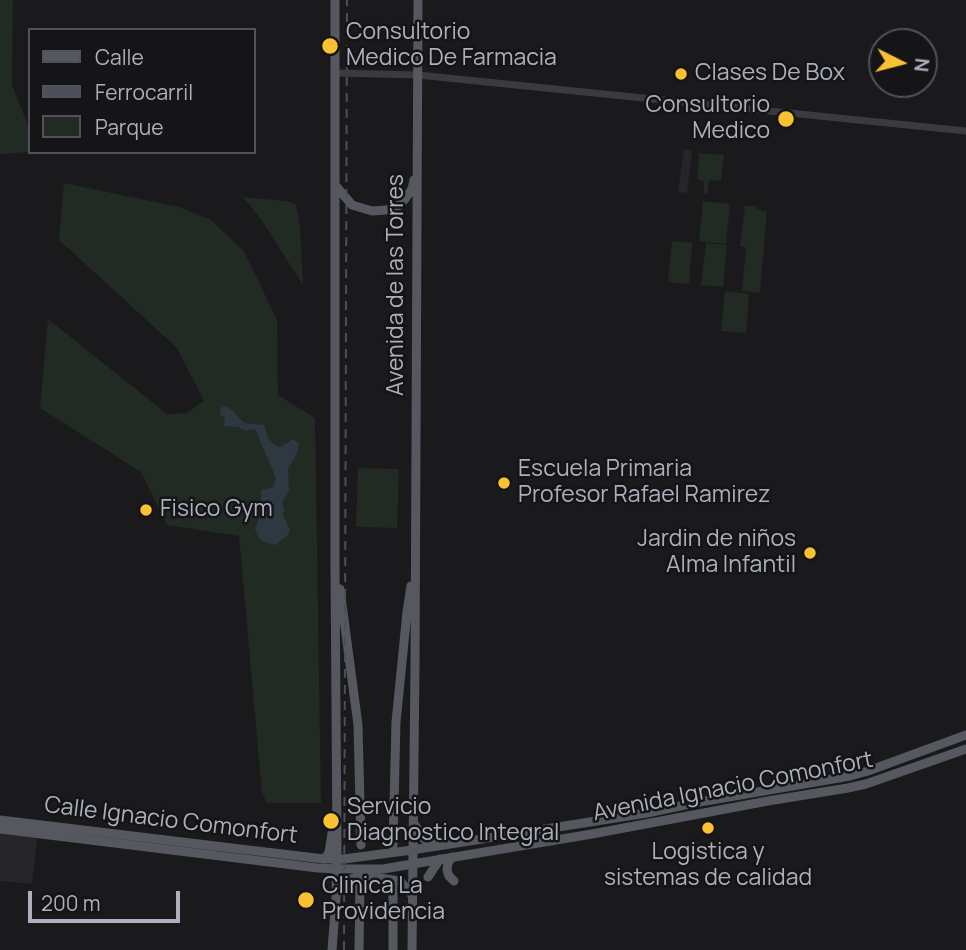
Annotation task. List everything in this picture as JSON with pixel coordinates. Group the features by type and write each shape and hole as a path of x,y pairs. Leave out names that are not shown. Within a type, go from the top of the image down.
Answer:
{"main road":[{"path":"332,950 337,869 335,0"},
{"name":"Avenida de las Torres","path":"415,571 418,0"},
{"path":"334,184 352,205 372,211 386,210 398,206 405,199 412,189 418,169"},
{"path":"335,566 358,725 361,845"},
{"path":"412,950 415,571"},
{"path":"393,846 396,722 407,612 415,571"},
{"name":"Avenida Ignacio Comonfort","path":"337,859 648,813 850,776 966,735"},
{"name":"Avenida Ignacio Comonfort","path":"337,869 383,869 848,788 966,749"},
{"path":"324,859 329,853 336,803"},
{"name":"Calle Ignacio Comonfort","path":"0,820 337,859"},
{"path":"414,821 424,839 442,845"},
{"name":"Calle Ignacio Comonfort","path":"0,829 337,869"},
{"path":"452,857 447,870 454,881"},
{"path":"428,877 440,859"},
{"path":"318,868 329,874 336,884"},
{"path":"336,898 347,881 358,877 400,881 412,896"},
{"path":"359,950 360,881"},
{"path":"393,884 393,950"}],"street":[{"path":"335,73 418,75 966,131"}],"shaded area":[{"path":"684,149 692,151 687,193 678,192"},
{"path":"225,406 244,423 264,425 268,438 275,445 280,447 293,439 299,444 288,469 289,490 282,503 283,515 290,530 288,535 275,545 261,541 255,529 261,515 261,490 273,487 276,478 255,429 246,431 238,427 224,426 225,418 220,414 221,408"},
{"path":"0,829 38,832 32,884 0,881"}],"green space":[{"path":"0,0 13,0 12,85 28,125 28,152 0,154"},
{"path":"699,153 724,155 721,181 709,180 707,194 704,194 704,182 697,179"},
{"path":"64,183 179,207 211,220 244,251 277,320 278,395 315,418 321,803 267,803 262,793 239,536 167,525 141,472 40,408 48,319 167,414 186,413 204,401 177,348 59,240"},
{"path":"243,197 296,204 303,285 260,218"},
{"path":"703,201 730,204 726,244 699,241"},
{"path":"745,206 756,206 757,210 767,211 760,293 742,291 746,248 740,246"},
{"path":"672,241 692,243 689,284 668,282"},
{"path":"706,243 727,245 723,287 701,285"},
{"path":"725,291 749,294 746,333 721,331"},
{"path":"358,468 399,469 397,528 356,527"}],"railway":[{"path":"344,950 347,0"}],"place":[{"name":"Consultorio Medico De Farmacia","path":"330,46"},
{"name":"Clases De Box","path":"681,74"},
{"name":"Consultorio Medico","path":"786,119"},
{"name":"Escuela Primaria Profesor Rafael Ramirez","path":"504,483"},
{"name":"Fisico Gym","path":"146,510"},
{"name":"Jardin de niños Alma Infantil","path":"810,553"},
{"name":"Servicio Diagnostico Integral","path":"331,821"},
{"name":"Logistica y sistemas de calidad","path":"708,828"},
{"name":"Clinica La Providencia","path":"306,900"}]}
